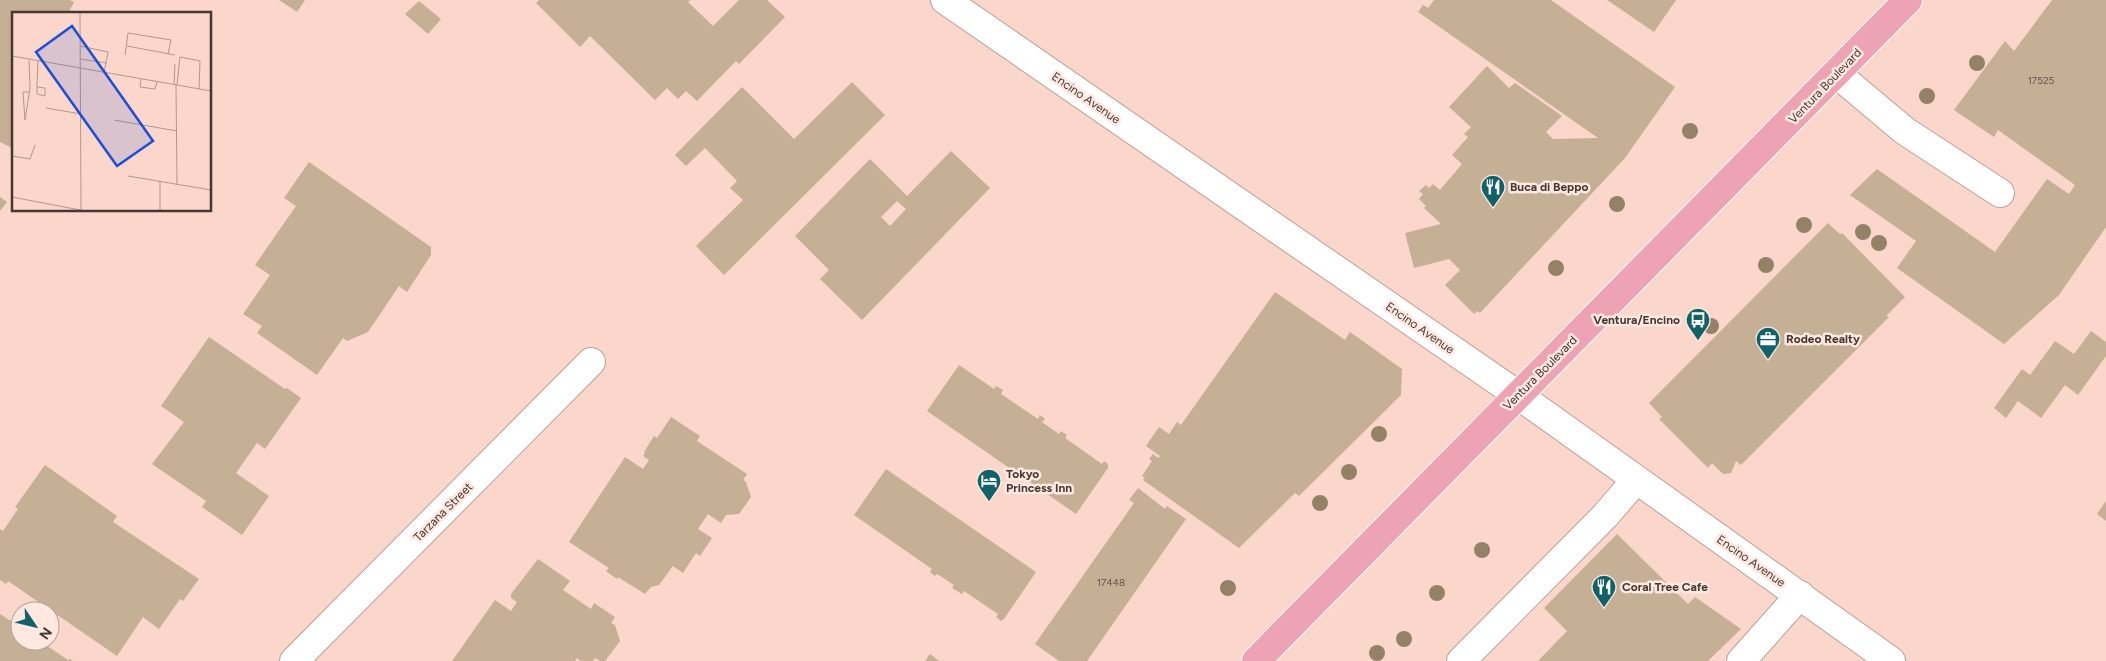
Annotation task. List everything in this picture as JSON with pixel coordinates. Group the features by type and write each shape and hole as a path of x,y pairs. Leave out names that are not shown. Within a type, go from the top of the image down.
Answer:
{"main road":[{"name":"Ventura Boulevard","path":"1257,660 1908,0"}],"street":[{"name":"Encino Avenue","path":"955,3 1518,395 1891,661"},
{"path":"1837,74 1905,131 2000,193"},
{"name":"Tarzana Street","path":"294,661 591,362"},
{"path":"1461,661 1605,516 1636,480"},
{"path":"1741,661 1800,595"}],"building":[{"path":"0,0 70,0 74,2 69,12 12,12 12,148 0,142"},
{"path":"279,0 305,0 297,12"},
{"path":"539,0 691,0 688,2 713,26 739,0 767,0 785,17 739,64 736,61 697,101 686,91 678,99 667,88 655,100 590,36 580,47 536,3"},
{"path":"1434,0 1551,0 1675,87 1625,158 1480,313 1477,311 1474,314 1445,285 1460,270 1449,259 1414,268 1405,233 1441,224 1424,208 1426,206 1419,199 1423,194 1419,191 1426,185 1429,188 1433,184 1440,190 1462,164 1452,155 1468,137 1464,134 1471,127 1449,107 1487,66 1509,88 1515,83 1562,116 1546,132 1553,139 1598,138 1418,12 1423,5 1428,8"},
{"path":"1607,0 1676,0 1654,32"},
{"path":"2052,0 2106,0 2106,227 2059,295 2004,344 1897,268 1916,241 1850,195 1877,169 1995,252 2047,179 2069,194 2075,185 1998,130 1994,137 1954,110 2005,41 2014,51"},
{"path":"419,1 441,19 428,34 405,14"},
{"path":"852,82 885,115 724,275 696,246 743,200 730,188 737,181 705,148 686,166 675,155 742,87 794,139"},
{"path":"951,151 990,188 862,320 820,279 829,270 795,236 870,159 907,196","holes":["897,201 906,209 890,226 881,217"]},
{"path":"309,162 431,247 431,255 407,292 399,286 368,332 347,341 343,338 317,375 257,333 262,326 243,314 270,275 255,265 296,206 284,198"},
{"path":"0,197 7,202 0,211"},
{"name":"Rodeo Realty","path":"1828,223 1840,234 1842,233 1905,297 1886,316 1889,317 1741,465 1736,461 1731,473 1723,474 1712,463 1708,468 1659,419 1662,417 1649,403"},
{"path":"1275,292 1345,340 1350,332 1402,369 1401,395 1299,496 1295,493 1239,548 1143,480 1145,478 1142,476 1152,461 1149,459 1153,454 1158,458 1160,456 1146,446 1159,427 1169,434 1177,422 1181,425"},
{"path":"2091,331 2106,342 2106,356 2078,395 2065,385 2041,418 2018,401 2006,418 1994,408 2022,369 2030,375 2055,341 2074,354"},
{"path":"209,337 301,398 265,449 257,443 236,473 269,496 242,535 202,507 206,501 152,464 184,422 161,406"},
{"path":"959,365 994,389 996,386 1003,390 1001,394 1038,419 1040,415 1045,419 1042,422 1059,434 1061,431 1067,435 1065,438 1102,464 1104,461 1108,464 1108,468 1076,514 927,411"},
{"path":"671,417 700,436 697,441 747,474 743,480 746,482 751,497 739,514 726,515 721,523 708,514 698,529 712,538 700,556 696,553 683,573 673,566 659,585 651,587 645,594 618,577 617,579 606,571 609,568 569,542 625,457 643,469 649,460 643,456 644,452 654,436 657,438"},
{"path":"45,465 117,516 113,522 199,579 183,601 180,599 159,629 143,617 117,656 60,617 60,601 37,601 8,581 6,584 0,580 0,529 3,531 18,509 15,507"},
{"path":"886,469 1036,572 1004,619 1001,621 996,617 998,614 964,591 962,594 952,588 954,585 937,574 935,576 930,572 932,569 854,515"},
{"path":"1138,488 1165,509 1167,506 1186,519 1087,661 1059,661 1035,644 1134,503 1129,500"},
{"path":"2106,501 2106,521 2097,514"},
{"path":"1617,534 1688,604 1695,597 1741,629 1708,661 1538,661 1567,631 1544,608"},
{"path":"538,559 570,581 563,590 591,609 594,603 615,617 611,623 615,625 620,641 605,661 595,658 593,661 581,661 577,658 575,661 452,661 495,600 511,611 517,602 511,598 511,594"},
{"path":"0,614 10,620 10,651 55,651 68,660 73,661 0,661"},
{"path":"930,654 939,661 925,661"}],"place":[{"name":"Buca di Beppo","path":"1493,208"},
{"name":"Ventura/Encino","path":"1698,341"},
{"name":"Rodeo Realty","path":"1768,360"},
{"name":"Tokyo Princess Inn","path":"989,502"},
{"name":"Coral Tree Cafe","path":"1604,608"}]}
